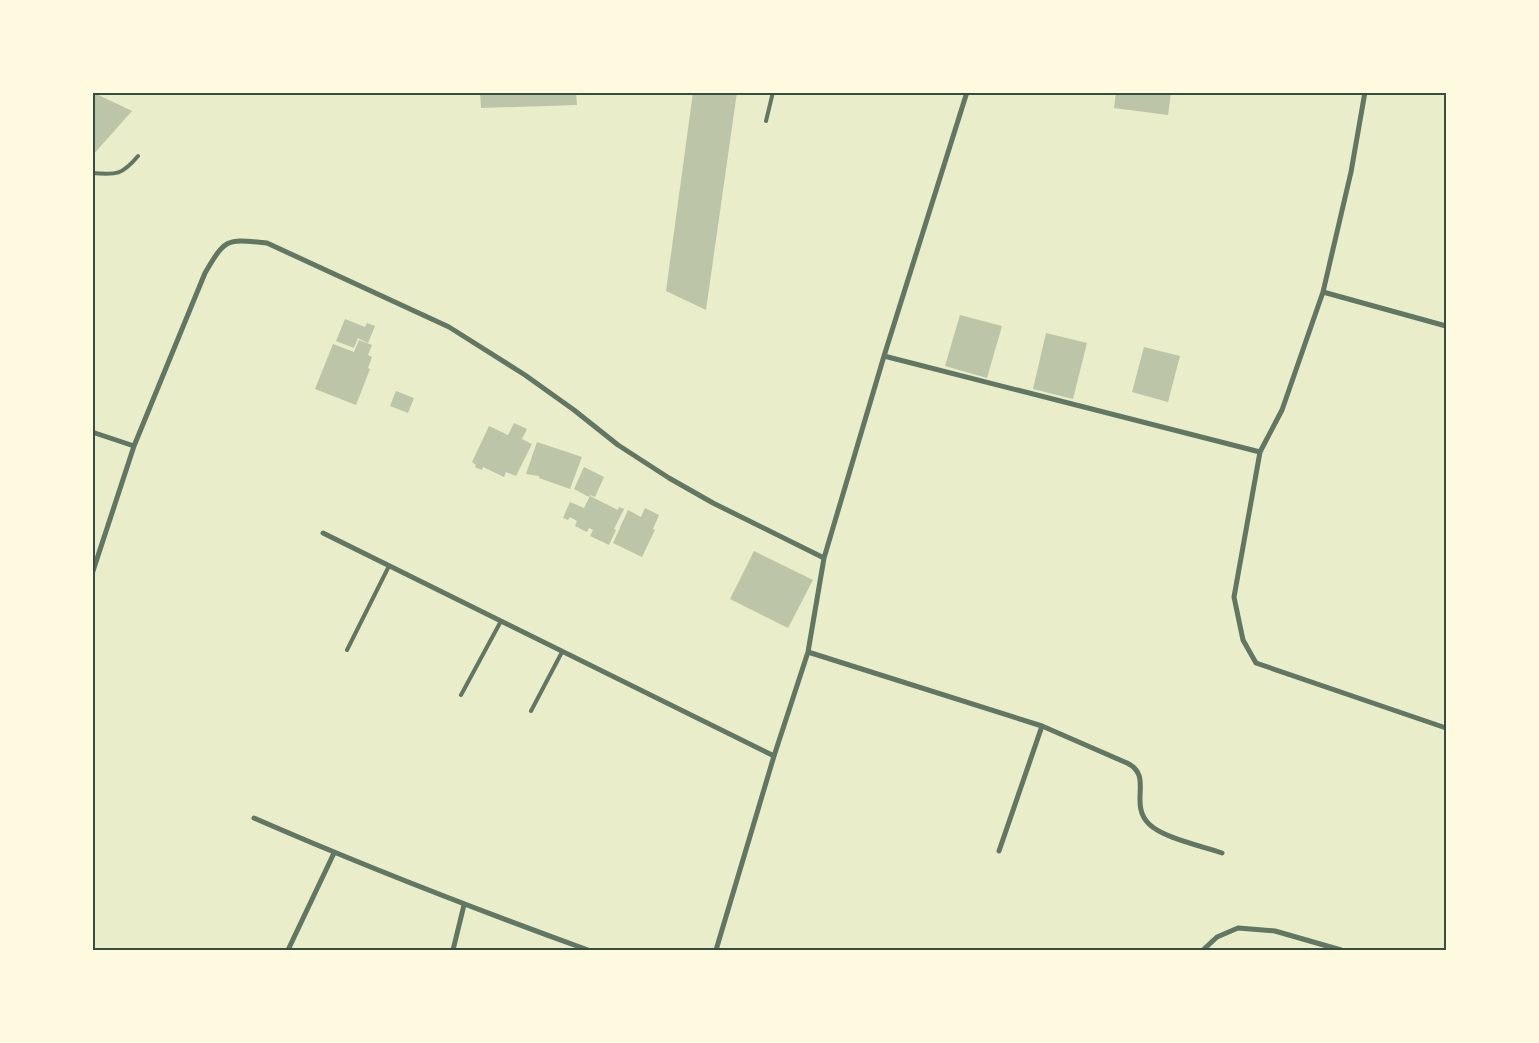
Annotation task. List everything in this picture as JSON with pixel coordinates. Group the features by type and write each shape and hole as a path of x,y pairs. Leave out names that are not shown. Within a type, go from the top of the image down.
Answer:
{"street":[{"path":"716,950 774,756 808,652 824,558 884,356 967,92"},
{"path":"1365,92 1351,172 1322,292 1282,410 1260,452 1234,597 1243,640 1256,662 1446,728"},
{"path":"92,574 134,446 205,273 218,251 226,243 236,240 267,243 449,327 525,375 574,410 618,445 669,478 713,503 824,558"},
{"path":"1322,292 1446,326"},
{"path":"884,356 1260,452"},
{"path":"92,432 134,446"},
{"path":"323,534 774,756"},
{"path":"808,652 1042,726 1134,766 1138,771 1140,779 1140,811 1150,825 1161,833 1222,853"},
{"path":"999,851 1042,726"},
{"path":"254,818 334,853 464,905 588,950"},
{"path":"288,950 334,853"},
{"path":"453,950 464,905"},
{"path":"1203,950 1217,938 1238,928 1275,931 1341,950"}],"lane":[{"path":"766,121 773,92"},
{"path":"92,174 113,175 128,168 138,156"},
{"path":"347,650 389,566"},
{"path":"461,695 501,622"},
{"path":"531,711 562,652"}],"building":[{"path":"92,92 132,111 92,156"},
{"path":"480,92 576,92 577,105 481,108"},
{"path":"693,92 737,92 706,310 666,291"},
{"path":"1116,92 1171,92 1168,115 1114,108"},
{"path":"960,315 1002,326 987,378 945,366"},
{"path":"345,319 365,327 367,323 375,326 368,343 358,338 354,348 336,341"},
{"path":"1046,333 1087,343 1073,399 1033,389"},
{"path":"359,340 372,345 368,355 372,357 368,368 370,369 356,405 315,389 333,344 354,352"},
{"path":"1144,347 1180,356 1168,402 1132,392"},
{"path":"396,391 414,398 408,413 390,406"},
{"path":"514,423 527,429 522,439 532,444 516,476 506,472 504,477 483,467 482,470 475,467 476,465 472,462 489,426 508,435"},
{"path":"537,442 582,457 570,489 539,478 539,476 526,474"},
{"path":"584,467 604,477 595,497 590,495 589,497 574,489"},
{"path":"590,496 618,510 619,507 624,509 614,529 616,530 609,545 590,536 593,530 589,528 587,532 575,526 577,521 570,517 568,520 563,518 570,502 584,508"},
{"path":"645,508 659,515 653,529 655,530 642,557 613,543 628,510 641,517"},
{"path":"754,551 813,580 788,628 730,599"}]}
